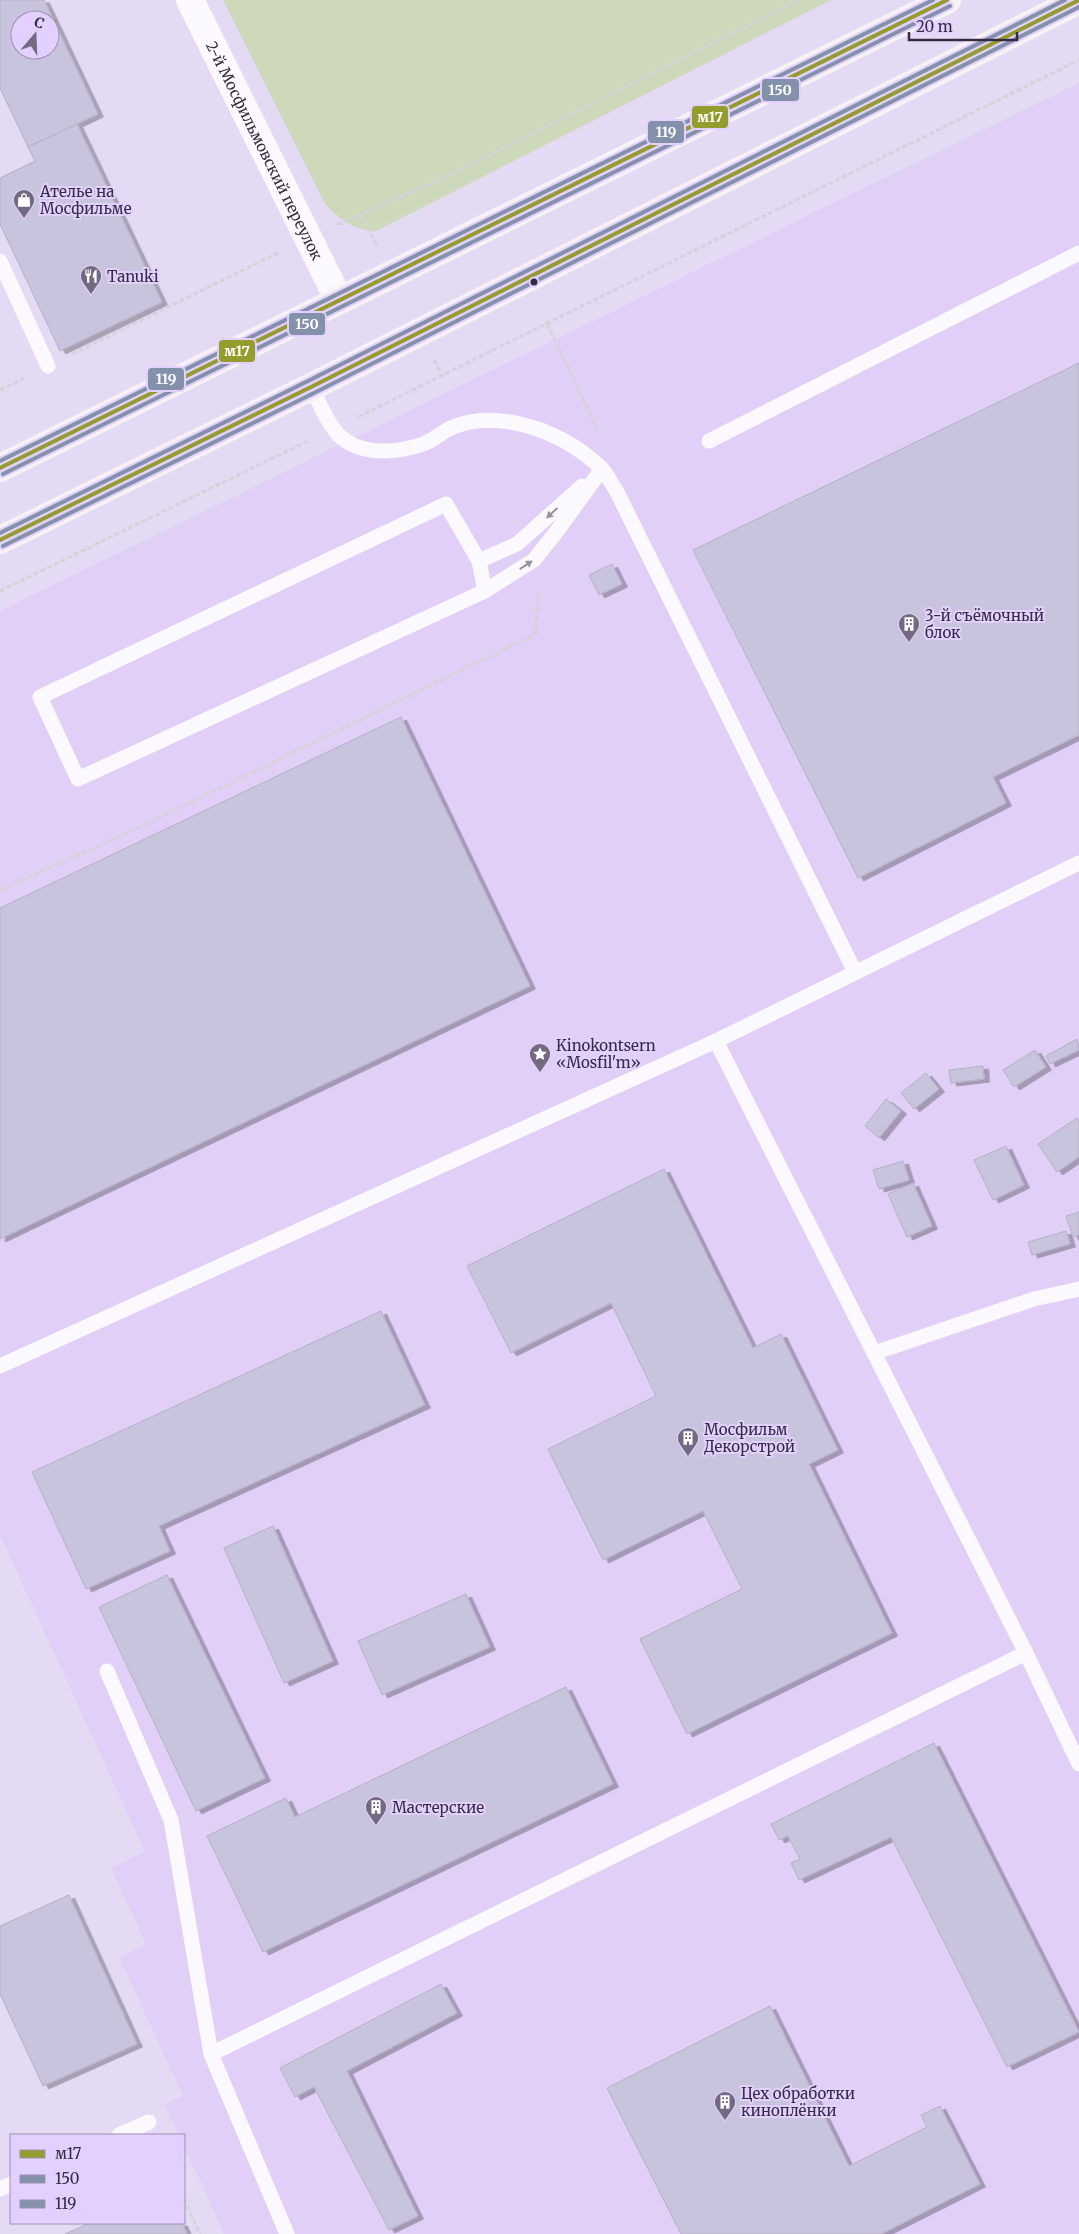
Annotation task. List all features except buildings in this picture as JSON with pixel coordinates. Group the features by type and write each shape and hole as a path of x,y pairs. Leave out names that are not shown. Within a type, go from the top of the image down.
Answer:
{"main road":[{"path":"0,468 947,0"},
{"path":"0,540 311,387 1079,0"}],"street":[{"name":"2-й Мосфильмовский переулок","path":"190,0 339,300"}],"lane":[{"path":"709,441 1079,253"},
{"path":"0,261 48,366"},
{"path":"311,387 333,429 352,444 373,452 397,452 425,444 453,428 477,421 507,423 529,427 555,437 602,469 616,490 855,972"},
{"path":"479,560 517,544 602,469"},
{"path":"485,591 479,560 446,504 40,697 78,778 485,591 534,560 557,532 602,469"},
{"path":"0,1366 716,1041 1079,863"},
{"path":"716,1041 1026,1653 1079,1764"},
{"path":"874,1353 1034,1298 1079,1289"},
{"path":"211,2054 1026,1653"},
{"path":"107,1671 171,1820 211,2054 287,2234"},
{"path":"121,2134 149,2122"}],"path":[{"path":"0,390 309,238 452,174 798,0"},
{"path":"0,591 333,429 1079,60"},
{"path":"546,324 603,439"},
{"path":"0,890 128,833 536,634 538,590 542,582"},
{"path":"185,2200 200,2234"}],"shaded area":[{"name":"Kinokontsern «Mosfil'm»","path":"1079,83 1079,2234 224,2234 185,2148 185,2134 179,2134 165,2105 183,2096 119,1957 146,1944 111,1868 145,1852 0,1535 0,611"}],"green space":[{"path":"223,0 831,0 376,231 361,229 348,223 325,204"}],"transit line":[{"name":"119","path":"0,461 933,0"},
{"name":"м17","path":"0,468 947,0"},
{"name":"119","path":"0,533 308,381 1065,0"},
{"name":"м17","path":"0,540 311,387 1079,0"},
{"name":"150","path":"3,474 950,6"},
{"name":"150","path":"3,546 314,393 1079,7"}],"place":[{"name":"Ателье на Мосфильме","path":"24,219"},
{"name":"Tanuki","path":"91,295"},
{"name":"3-й съёмочный блок","path":"909,643"},
{"name":"Kinokontsern «Mosfil'm»","path":"540,1073"},
{"name":"Мосфильм Декорстрой","path":"688,1457"},
{"name":"Мастерские","path":"376,1826"},
{"name":"Цех обработки киноплёнки","path":"725,2121"}]}
